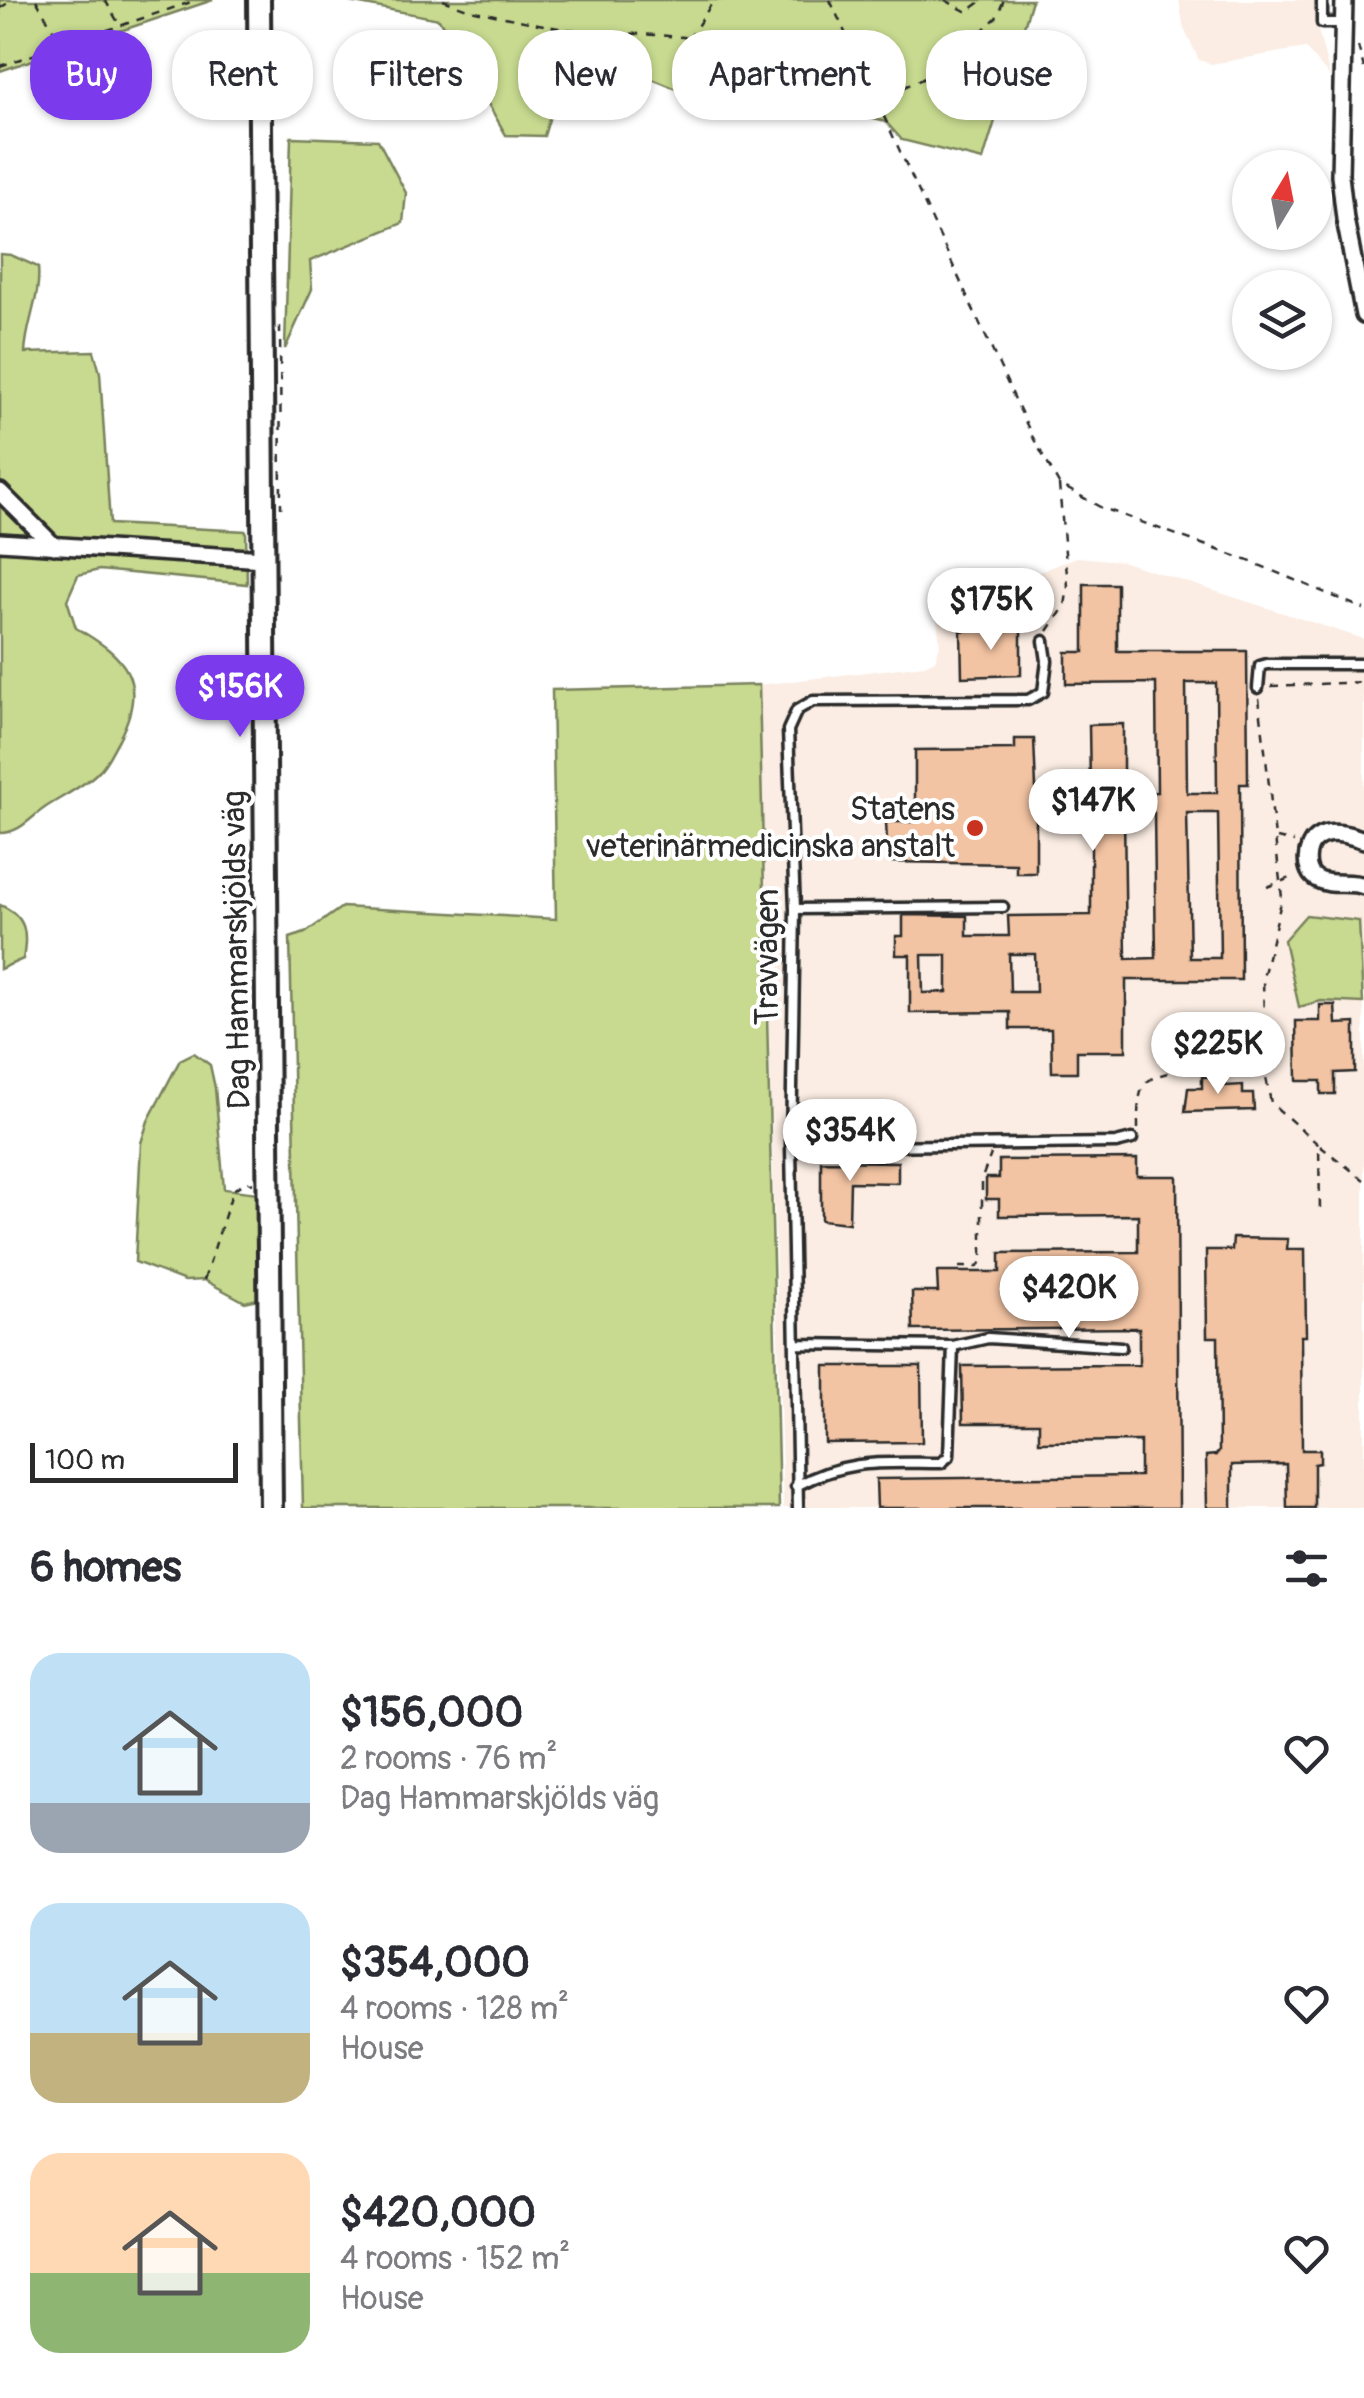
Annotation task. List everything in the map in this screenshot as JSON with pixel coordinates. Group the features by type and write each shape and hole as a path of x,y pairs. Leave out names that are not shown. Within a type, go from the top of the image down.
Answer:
{"main road":[{"name":"Dag Hammarskjölds väg","path":"259,0 272,1508"}],"street":[{"path":"1344,0 1340,174 1364,314"},
{"path":"0,492 54,546"},
{"path":"0,542 264,559"},
{"path":"1364,840 1333,834 1318,838 1310,846 1310,870 1318,880 1364,886"}],"lane":[{"path":"1322,0 1322,23 1344,23"},
{"name":"Travvägen","path":"798,1508 791,1147 795,908 788,730 797,710 813,701 1028,700 1042,692 1048,661 1044,641"},
{"path":"1258,688 1260,666 1267,664 1364,664"},
{"path":"795,908 1003,907"},
{"path":"791,1147 1132,1139"},
{"path":"794,1344 953,1346 988,1338 1122,1347"},
{"path":"796,1486 823,1472 856,1463 941,1463 950,1456 953,1346"}],"path":[{"path":"0,8 13,0"},
{"path":"36,0 54,30"},
{"path":"105,0 120,26"},
{"path":"108,30 197,0"},
{"path":"444,0 470,10 563,29 672,36"},
{"path":"694,30 714,0"},
{"path":"830,0 845,30"},
{"path":"945,0 968,12 983,0"},
{"path":"906,86 934,74 996,18 1004,0"},
{"path":"0,66 30,56"},
{"path":"888,120 1023,417 1058,484 1068,586 1065,606 1044,641"},
{"path":"1058,484 1100,506 1364,608"},
{"path":"1364,682 1258,688 1282,898 1263,978 1265,1067 1271,1103 1318,1146 1364,1180"},
{"path":"1276,837 1310,846"},
{"path":"1267,886 1310,870"},
{"path":"1132,1139 1138,1130 1141,1089 1148,1080 1192,1070 1265,1067"},
{"path":"959,1267 978,1267 982,1260 982,1178 997,1144"},
{"path":"1318,1146 1320,1211"},
{"path":"204,1280 233,1190 245,1182 269,1184"}],"shaded area":[{"path":"1179,0 1316,0 1316,22 1330,77 1305,48 1211,64 1199,60 1184,29"},
{"path":"1077,557 1121,561 1364,639 1364,1508 783,1508 759,685 924,665 935,660 940,645 936,612"}],"green space":[{"path":"0,0 213,0 123,30 30,30 30,61 0,71"},
{"path":"339,0 1032,0 1023,30 926,30 926,120 995,120 983,160 902,140 886,122 878,120 906,120 906,30 672,30 672,87 652,79 652,30 518,30 518,120 549,120 544,136 506,135 497,120 498,30 445,30 439,19"},
{"path":"291,137 378,140 406,193 403,223 310,261 312,289 285,349"},
{"path":"0,254 38,267 25,353 94,351 100,373 110,524 246,531 247,584 99,570 78,575 67,600 76,628 108,650 128,673 132,702 128,719 101,769 19,827 0,833"},
{"path":"759,685 779,1508 303,1508 290,938 305,933 342,907 556,919 552,690"},
{"path":"0,905 20,920 25,941 23,959 0,969"},
{"path":"1306,915 1359,921 1363,1003 1321,1001 1299,1007 1284,940"},
{"path":"194,1053 210,1065 224,1189 258,1193 258,1299 245,1302 204,1280 185,1281 135,1262 141,1143 148,1121 180,1060"}],"building":[{"name":"Statens veterinärmedicinska anstalt","path":"1084,584 1117,584 1117,651 1247,651 1248,784 1240,784 1241,980 1126,980 1126,1051 1077,1051 1077,1072 1052,1072 1051,1029 1010,1029 1010,1012 910,1013 910,955 896,955 896,936 903,936 903,915 967,916 967,936 1009,936 1008,916 1091,915 1091,807 1036,808 1036,873 1016,873 1016,864 888,862 886,822 915,822 915,750 1015,749 1015,739 1034,739 1036,788 1090,788 1089,725 1123,724 1123,793 1157,792 1156,683 1066,684 1066,652 1084,652","holes":["1186,683 1216,683 1217,793 1187,793","1124,813 1154,813 1156,958 1126,959","1187,813 1218,813 1220,958 1190,958","1009,954 1035,954 1036,992 1010,992","922,955 947,955 947,992 923,993"]},
{"path":"1021,629 1021,675 962,677 961,631"},
{"path":"1320,1005 1335,1005 1336,1024 1355,1023 1355,1072 1335,1073 1335,1094 1321,1094 1321,1081 1297,1081 1296,1021 1320,1021"},
{"path":"1225,1076 1225,1086 1243,1085 1243,1094 1253,1094 1254,1110 1185,1112 1188,1088 1202,1088 1202,1077"},
{"path":"1137,1159 1137,1176 1177,1176 1179,1508 877,1508 876,1479 1140,1476 1140,1441 1039,1442 1039,1423 963,1423 962,1366 1139,1365 1139,1328 913,1330 912,1292 938,1292 937,1272 1000,1272 1000,1253 1138,1252 1138,1215 999,1216 999,1199 986,1199 986,1178 999,1178 999,1160"},
{"path":"821,1161 898,1162 898,1183 850,1182 849,1223 821,1220"},
{"path":"1233,1238 1288,1239 1287,1249 1305,1249 1302,1450 1320,1450 1320,1463 1314,1464 1314,1508 1287,1508 1286,1464 1232,1465 1232,1508 1207,1508 1206,1456 1219,1451 1218,1337 1207,1337 1206,1250 1232,1250"},
{"path":"825,1366 921,1366 922,1442 825,1443"}],"place":[{"name":"Statens veterinärmedicinska anstalt","path":"975,828"}]}
